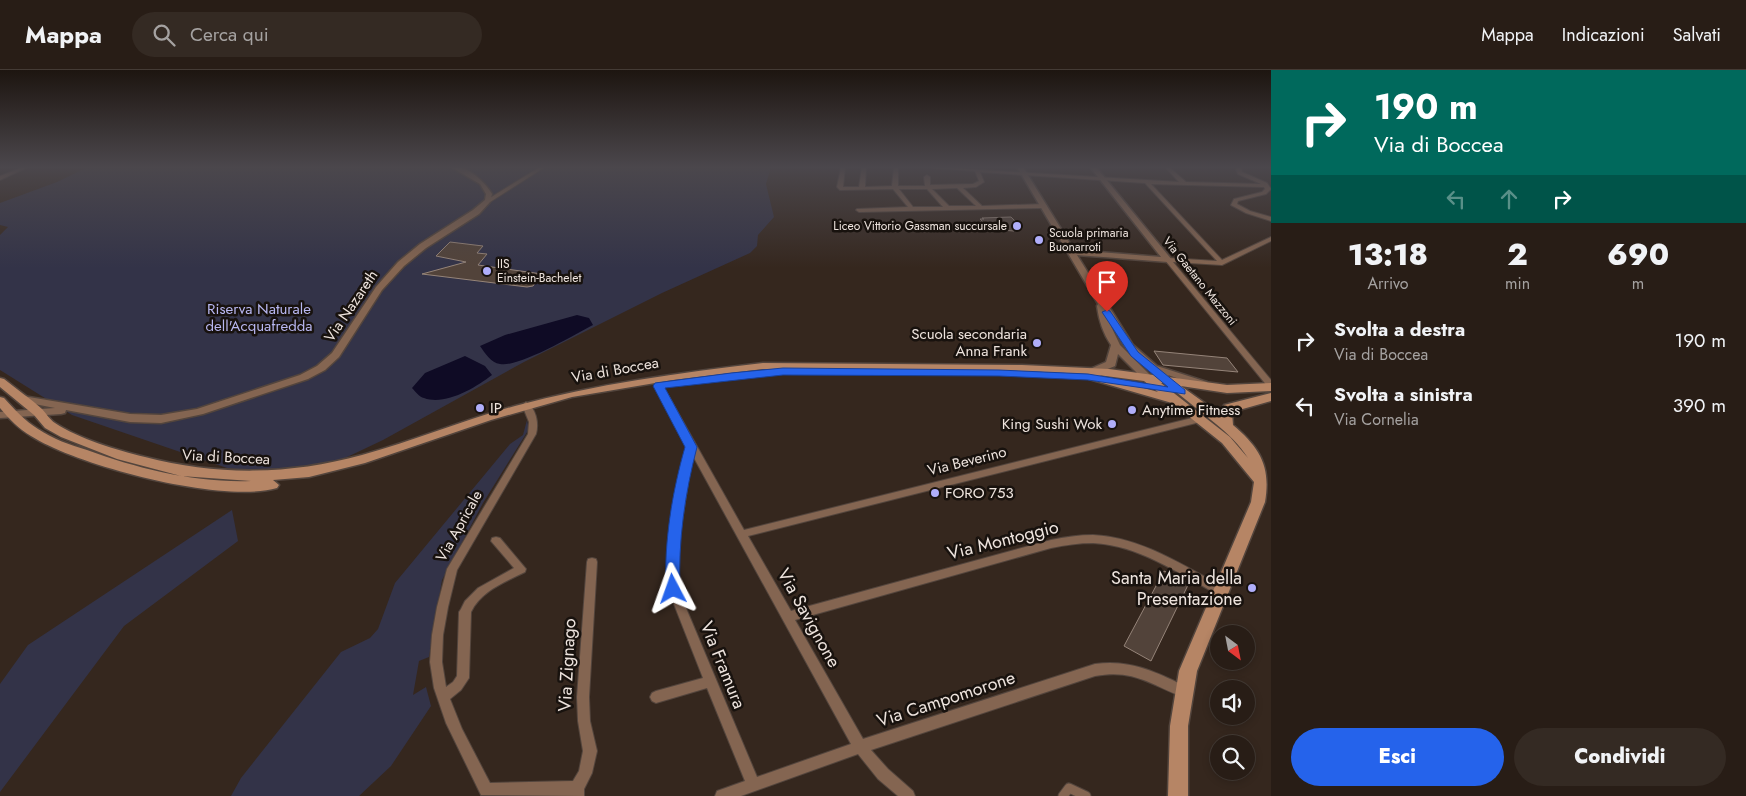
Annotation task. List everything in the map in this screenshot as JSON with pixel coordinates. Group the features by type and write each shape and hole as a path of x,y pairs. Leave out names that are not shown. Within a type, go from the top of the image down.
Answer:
{"main road":[{"name":"Via di Boccea","path":"0,381 38,412 53,428 122,456 159,467 191,473 261,477 309,472 364,459 528,408 626,384 713,372 783,365 974,367 1148,378"},
{"name":"Via di Boccea","path":"0,401 6,414 37,434 135,472 184,481 249,486 295,482 344,473 528,408 731,376 783,372 1093,374 1165,385 1238,389 1271,386"},
{"path":"1093,374 1159,396 1200,419"},
{"path":"1148,378 1165,385 1200,419 1231,444 1259,479"},
{"name":"Via di Boccea","path":"1165,385 1181,392 1236,396 1271,396"},
{"path":"1178,796 1178,739 1183,691 1188,670 1258,502 1260,469 1254,457 1227,428 1181,392"},
{"path":"1227,428 1226,412 1228,408 1271,396"}],"street":[{"name":"Via Nazareth","path":"23,399 135,419 174,417 229,402 309,375 336,354 379,288 401,264 423,246 476,212 488,201"},
{"path":"905,201 911,208"},
{"path":"941,201 947,208"},
{"path":"974,201 980,207"},
{"path":"1041,201 1101,304 1129,347 1165,385"},
{"name":"Via Gaetano Mazzoni","path":"1121,201 1271,386"},
{"path":"1164,201 1222,263"},
{"path":"1237,201 1234,203 1243,210 1271,219"},
{"path":"859,210 1044,206"},
{"path":"1072,252 1222,263 1271,239"},
{"path":"1101,304 1104,322 1115,346 1148,378"},
{"path":"1093,374 1111,364 1115,346"},
{"path":"1143,361 1174,375 1214,387"},
{"path":"659,386 691,447"},
{"name":"Via Apricale","path":"528,408 534,426 532,434 452,568 448,582 436,663 443,696 485,793 577,792"},
{"name":"Via Nazareth","path":"6,414 86,410"},
{"name":"Via Nazareth","path":"53,428 63,416 86,410"},
{"name":"Via Beverino","path":"742,534 1200,419"},
{"name":"Via Savignone","path":"691,447 742,534 860,747 883,774 908,796"},
{"name":"Via Framura","path":"691,447 678,516 671,574 673,589 753,785"},
{"name":"Via Montoggio","path":"788,617 1051,544 1079,540 1102,540 1135,548 1221,591"},
{"path":"443,696 457,686 463,678 465,612 469,602 476,594 521,569 496,541"},
{"name":"Via Zignago","path":"577,792 585,773 590,751 584,721 583,697 592,562"},
{"name":"Via Campomorone","path":"722,796 860,747 1101,668 1115,667 1138,670 1183,691"},
{"path":"656,697 711,681"},
{"path":"1063,796 1069,788 1086,796"}],"green space":[{"name":"Riserva Naturale dell'Acquafredda","path":"6,201 770,201 774,217 758,235 757,246 750,253 662,293 524,362 383,440 343,459 294,469 253,471 227,468 72,415 0,370 0,235 8,227 0,225 0,203"},
{"path":"527,420 529,429 483,503 442,580 429,657 419,661 413,695 426,687 431,706 391,766 359,796 231,796 241,778 341,652 370,638 378,629 395,583 510,444 523,435"},
{"path":"232,510 238,541 124,626 0,792 0,684 28,645"}],"shaded area":[{"path":"577,315 589,318 593,325 546,350 519,361 508,364 494,362 480,346 505,335"},
{"path":"465,356 485,366 492,375 469,390 441,400 422,397 412,388 425,373"}],"building":[{"path":"1011,217 1021,227 1013,229 1014,231 987,229 980,222 983,222 980,219 984,219 982,218"},
{"path":"450,242 483,246 477,253 487,254 478,265 542,274 533,286 527,287 422,274 466,262 436,256"},
{"path":"1154,351 1227,358 1238,372 1163,365"},
{"path":"1164,571 1189,583 1151,661 1124,646"}],"place":[{"name":"Liceo Vittorio Gassman succursale","path":"1017,226"},
{"name":"Scuola primaria Buonarroti","path":"1039,240"},
{"name":"IIS Einstein-Bachelet","path":"487,271"},
{"name":"Scuola secondaria Anna Frank","path":"1037,343"},
{"name":"IP","path":"480,408"},
{"name":"Anytime Fitness","path":"1132,410"},
{"name":"King Sushi Wok","path":"1112,424"},
{"name":"FORO 753","path":"935,493"},
{"name":"Santa Maria della Presentazione","path":"1252,588"}],"route":[{"path":"673,589 671,574 672,553 685,470 691,447 659,386 758,373 796,371 999,373 1101,378 1181,392 1135,354 1107,312"}]}
